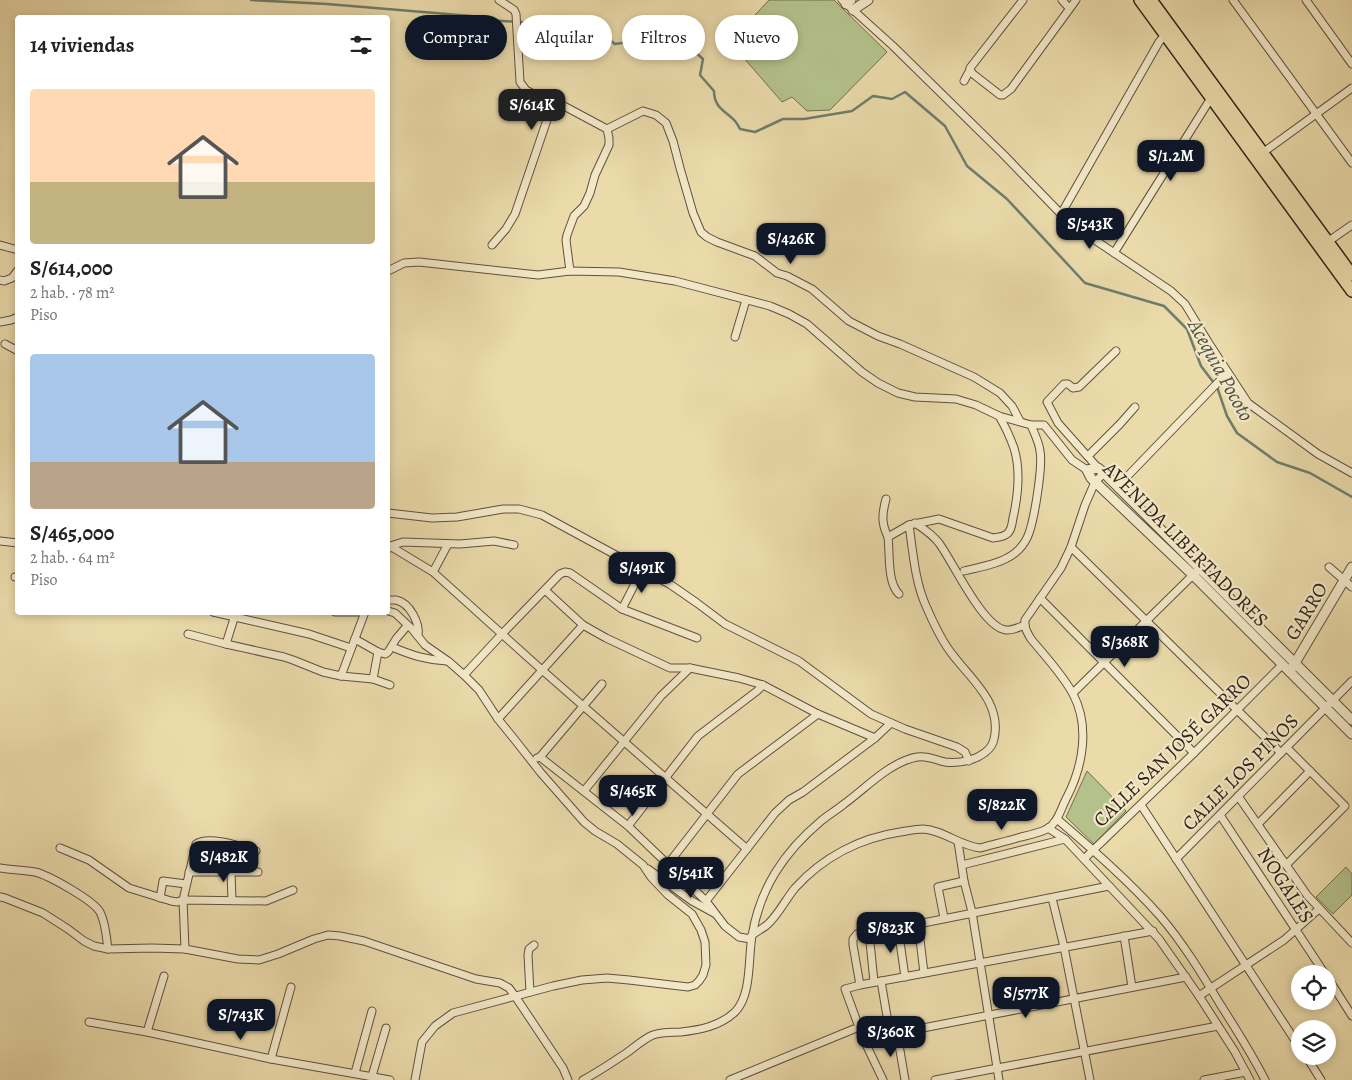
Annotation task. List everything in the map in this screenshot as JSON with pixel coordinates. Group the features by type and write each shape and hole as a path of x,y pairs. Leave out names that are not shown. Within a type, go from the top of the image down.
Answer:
{"highway":[{"path":"1140,0 1211,98 1259,156"},
{"path":"1151,0 1259,156 1324,245 1352,291"},
{"path":"1324,245 1352,275"}],"street":[{"path":"499,0 515,12 517,18 520,82 526,90 548,102 564,106 607,129 609,145 587,199 581,210 574,216 567,234 570,271"},
{"path":"853,10 868,0"},
{"path":"964,81 973,64 1023,0"},
{"path":"1062,0 1068,8"},
{"path":"970,70 972,74 998,94 1003,95 1010,89 1068,8 1076,0"},
{"path":"1233,0 1352,163"},
{"path":"1306,0 1352,64"},
{"path":"846,1 853,10 893,46 1004,155 1060,214 1080,230 1171,291 1185,304 1248,403 1318,454 1352,474"},
{"path":"1060,214 1159,42 1165,35"},
{"path":"1259,156 1352,88"},
{"path":"1114,253 1211,98"},
{"path":"492,245 506,229 515,214 547,120 548,102"},
{"path":"607,129 643,111 656,115 666,123 674,141 693,213 701,232 717,242 755,256 777,273 812,289 849,321 863,329 974,377 1000,393 1012,406 1020,421"},
{"path":"1324,245 1352,225"},
{"path":"0,245 15,249"},
{"path":"390,270 404,263 419,262 538,275 570,271 619,272 675,281 770,306 807,324 862,372 898,393 915,397 956,399 976,405 999,416 1032,425 1044,426 1072,460 1087,470"},
{"path":"0,280 4,281 12,278 15,274"},
{"path":"735,337 746,300"},
{"path":"0,322 15,318"},
{"path":"5,344 15,349"},
{"path":"540,758 628,826 706,901 725,926 739,937 751,937 768,924 794,889 814,869 859,842 887,834 924,829 972,847 980,848 1037,833 1048,828 1057,819 1076,778 1082,746 1082,720 1073,693 1031,640 1025,625 1026,620 1061,568 1071,547 1085,505 1101,470 1058,423 1047,402 1064,384 1073,388 1079,387 1116,352"},
{"path":"1118,486 1227,372"},
{"path":"1088,456 1135,407"},
{"path":"888,537 912,524 939,519 994,538 1008,534 1011,529 1018,498 1018,474 1015,450 999,416"},
{"path":"964,571 997,562 1012,555 1022,546 1027,537 1033,521 1041,462 1040,450 1032,425"},
{"name":"AVENIDA LIBERTADORES","path":"1087,470 1101,470 1118,486 1286,668 1352,734"},
{"name":"AVENIDA LIBERTADORES","path":"1087,470 1095,482 1197,571 1296,663 1352,720"},
{"path":"886,499 883,508 883,526 888,537 892,579 898,594"},
{"path":"390,513 432,518 503,508 519,508 542,515 671,585 725,624 799,661 871,714 957,747 965,752 969,761"},
{"path":"912,524 930,534 938,542 971,596 990,621 1009,631 1025,625"},
{"path":"583,1080 603,1069 651,1036 665,1032 702,1030 718,1023 735,1012 742,1002 750,972 751,937 765,890 776,870 789,853 822,820 886,772 903,762 929,756 945,762 969,761 981,756 990,748 994,740 995,723 993,708 975,680 946,646 925,605 919,586 912,524"},
{"path":"390,548 403,542 460,544 494,540 514,545"},
{"path":"0,541 15,543"},
{"path":"433,572 448,544"},
{"path":"1071,547 1237,710 1310,771 1345,806 1286,865"},
{"path":"390,549 433,572 747,849"},
{"path":"1328,567 1352,587"},
{"name":"GARRO","path":"1286,668 1296,663 1352,567"},
{"path":"622,609 642,570"},
{"path":"1073,693 1197,571"},
{"path":"464,675 560,574 566,572 622,609 697,638"},
{"path":"545,590 583,624 606,638 670,668 690,668 763,685 818,714 875,738"},
{"path":"1040,598 1194,753"},
{"path":"390,600 400,602 410,610 419,630 418,636"},
{"path":"390,612 395,613 425,645 448,661 479,690 498,719 584,822 594,831 617,844 692,901 714,913"},
{"path":"226,644 235,615 309,634 351,648"},
{"path":"341,676 363,615"},
{"path":"498,719 583,624"},
{"path":"355,639 378,652 387,654 407,626"},
{"path":"188,634 293,660 322,672 373,679 390,685"},
{"path":"392,647 430,660 448,661"},
{"path":"373,679 378,652"},
{"path":"584,792 660,696 690,668"},
{"name":"CALLE SAN JOSÉ GARRO","path":"1084,860 1237,710 1286,668"},
{"name":"CALLE LOS PINOS","path":"1176,859 1352,681"},
{"path":"531,760 540,758 602,684"},
{"path":"628,826 698,736 763,685"},
{"path":"668,864 738,774 818,714"},
{"path":"706,901 775,813 789,800 803,792 875,738 891,723"},
{"path":"1258,824 1310,771"},
{"path":"1238,796 1307,895 1352,943"},
{"path":"1141,804 1291,1034"},
{"name":"NOGALES","path":"1220,815 1318,965"},
{"path":"1057,819 1093,850 1160,916 1210,987 1265,1080"},
{"path":"1048,828 1065,839 1153,931 1199,996 1235,1052 1250,1080"},
{"path":"962,865 1065,839"},
{"path":"185,949 183,900 196,844 201,842 231,843 256,851"},
{"path":"958,842 964,881 972,912 999,1080"},
{"path":"60,848 88,860 129,888 171,901 266,901 293,890"},
{"path":"415,1080 422,1042 435,1026 453,1013 553,986 597,979 629,980 688,988 695,985 703,976 706,965 705,942 701,930 692,914 668,896 643,865"},
{"path":"0,868 36,873 84,897 98,910 104,922 108,949"},
{"path":"189,872 258,872"},
{"path":"231,872 232,900"},
{"path":"160,898 163,881 186,884"},
{"path":"944,918 938,886 964,881"},
{"path":"860,985 853,939 857,934 898,928 1109,886"},
{"path":"0,897 43,913 84,941 94,946 108,949 185,949 238,959 259,960 314,939 328,935 340,936 364,942 476,979 500,984 509,988 516,996 563,1068 568,1080"},
{"path":"1052,898 1064,947 1090,1080"},
{"path":"1199,996 1284,940 1319,909"},
{"path":"918,923 924,973"},
{"path":"898,928 905,977"},
{"path":"882,1080 863,1038 845,989 1153,931"},
{"path":"869,932 877,982 894,1034 905,1080"},
{"path":"1124,936 1132,987"},
{"path":"530,992 528,955 529,949 534,945"},
{"path":"147,1032 164,976"},
{"path":"863,1038 894,1034 1186,977"},
{"path":"271,1059 291,987"},
{"path":"1336,991 1352,1016"},
{"path":"355,1073 372,1011"},
{"path":"89,1022 147,1032 271,1059 390,1080"},
{"path":"935,1080 1218,1026"},
{"path":"372,1076 386,1028"},
{"path":"730,1080 854,1029"},
{"path":"1312,1065 1322,1080"},
{"path":"1204,1080 1246,1072"}],"green space":[{"path":"769,0 834,0 887,52 830,110 807,111 792,97 782,102 746,60 798,60 798,15 755,15"},
{"path":"1087,771 1126,811 1094,844 1066,817"},
{"path":"1346,867 1352,874 1352,895 1333,914 1316,897"}],"waterway":[{"name":"Acequia Pocoto","path":"251,0 327,4 483,17 487,20 550,24 567,27 570,33 591,30 602,34 615,44 628,42 641,46 675,44 692,49 703,59 700,75 714,91 717,104 735,120 740,129 755,132 783,119 804,119 852,111 873,96 892,99 905,92 945,126 967,166 1007,199 1085,283 1164,306 1187,329 1201,366 1217,387 1227,416 1237,433 1277,462 1310,473 1352,497"}]}
